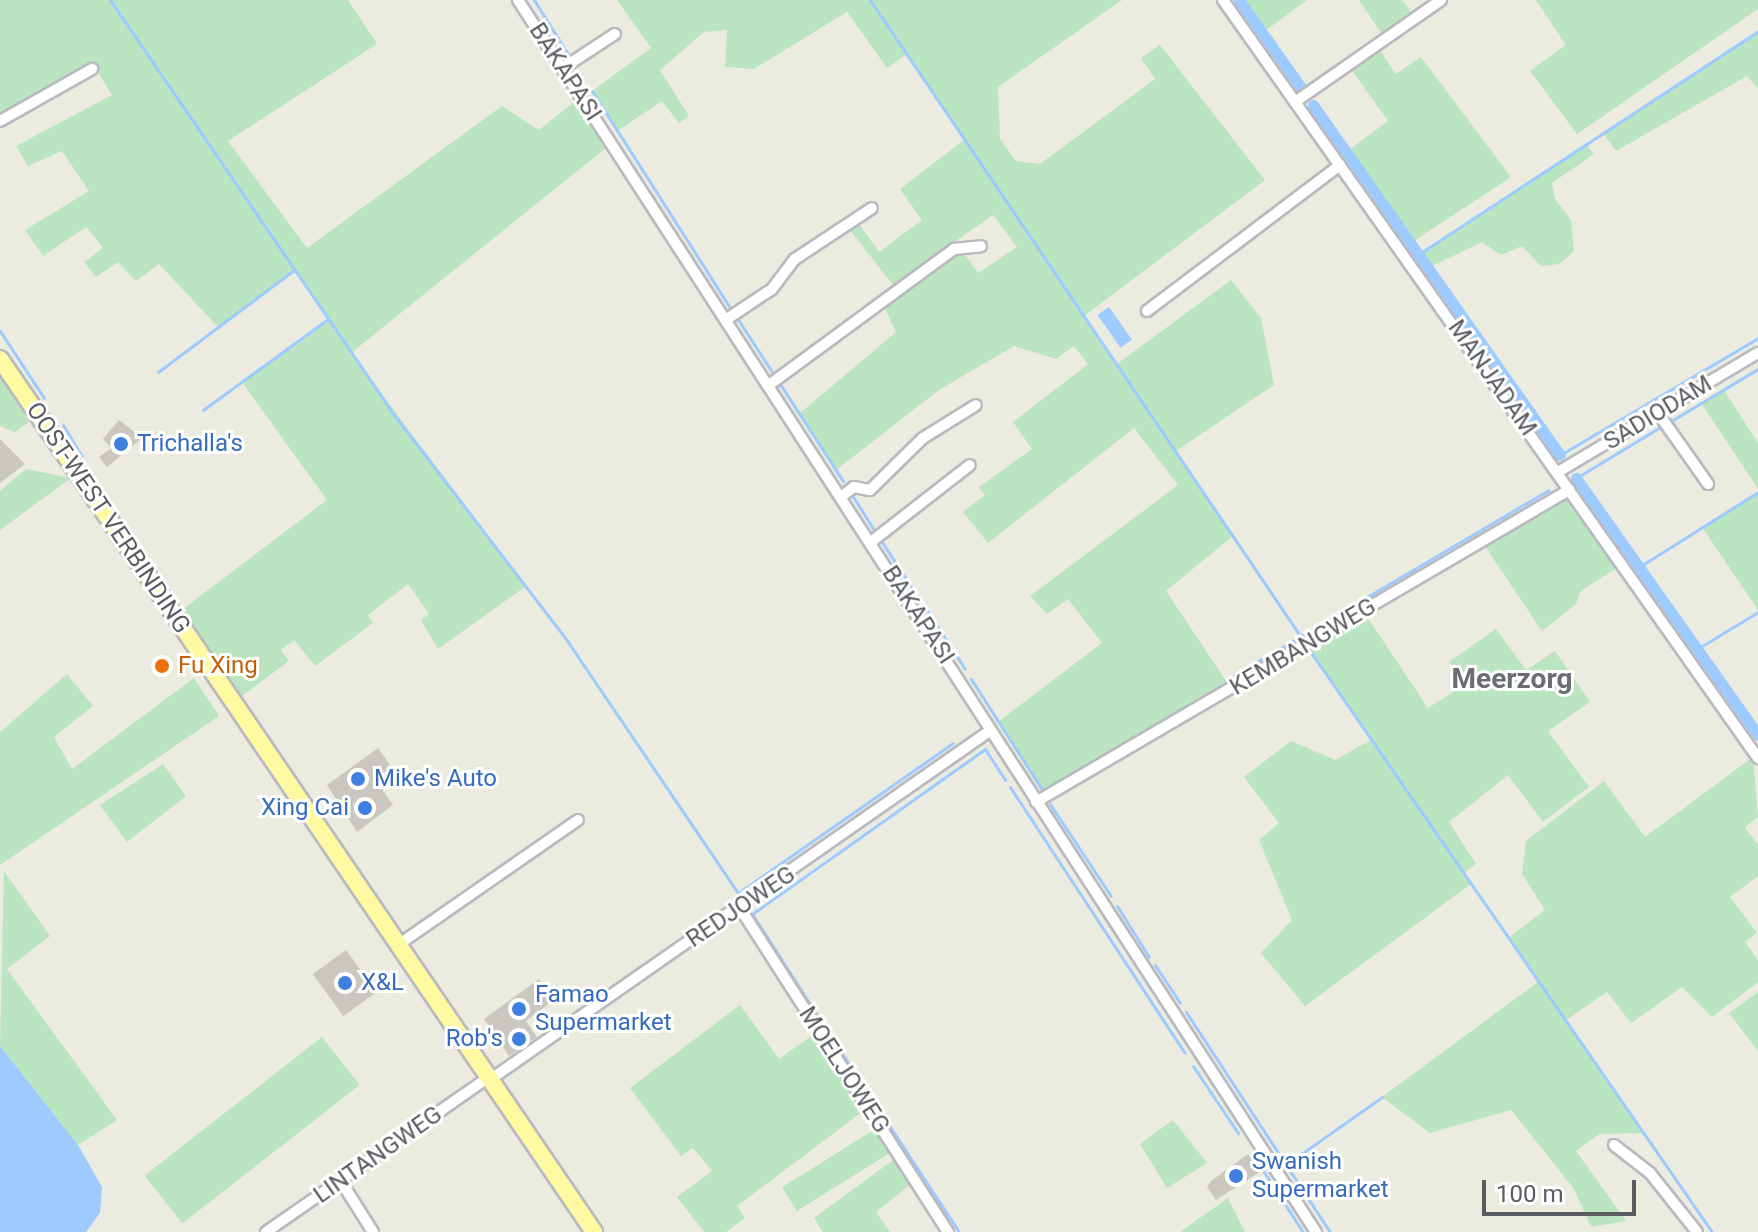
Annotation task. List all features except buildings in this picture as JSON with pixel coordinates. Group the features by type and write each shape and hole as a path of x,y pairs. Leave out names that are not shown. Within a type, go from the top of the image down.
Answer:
{"main road":[{"name":"OOST-WEST VERBINDING","path":"0,359 594,1232"}],"street":[{"name":"BAKAPASI","path":"518,0 871,542 988,732 1316,1232"},
{"name":"MANJADAM","path":"1223,0 1758,758"},
{"path":"1295,102 1441,0"},
{"path":"563,68 615,34"},
{"path":"0,121 92,69"},
{"path":"1147,311 1340,165"},
{"path":"727,319 772,289 795,259 872,208"},
{"path":"769,385 954,249 981,246"},
{"name":"SADIODAM","path":"1558,472 1758,353"},
{"path":"841,497 854,487 870,490 923,438 976,405"},
{"path":"1658,413 1708,484"},
{"path":"871,542 970,465"},
{"name":"KEMBANGWEG","path":"1036,802 1569,490"},
{"name":"REDJOWEG","path":"490,1078 740,908 988,732"},
{"path":"398,945 578,820"},
{"name":"MOELJOWEG","path":"740,908 948,1232"},
{"name":"LINTANGWEG","path":"266,1232 342,1183 490,1078"},
{"path":"1614,1145 1650,1173 1697,1232"},
{"path":"342,1183 373,1232"}],"green space":[{"path":"0,0 348,0 377,44 228,141 307,248 502,106 539,130 574,102 606,148 351,353 526,586 438,649 421,620 429,614 408,584 368,615 373,623 315,666 294,640 281,650 289,661 242,696 183,609 327,500 242,382 328,319 294,270 218,327 159,264 136,281 118,262 96,277 84,262 103,248 86,227 43,256 25,230 89,191 62,151 28,166 16,146 112,95 94,66 0,118"},
{"path":"617,0 1122,0 998,87 1000,139 1016,161 1040,164 1155,79 1141,58 1160,45 1265,180 1084,316 1117,364 1231,280 1261,318 1274,385 1176,451 1233,536 1166,591 1230,687 1044,794 998,722 1102,643 1068,599 1047,614 1030,596 1178,485 1134,428 988,543 963,512 985,495 979,487 1032,449 1013,422 1088,364 1074,346 1056,359 1014,346 939,390 836,470 799,414 896,332 882,302 951,253 964,253 978,273 1017,247 993,215 893,285 850,230 859,224 879,252 922,220 900,189 964,140 907,54 887,68 847,12 754,69 725,67 727,30 704,32 660,70 689,116 679,123 662,101 617,131 592,91 651,48"},
{"path":"1239,0 1307,0 1262,33"},
{"path":"1359,0 1402,0 1412,13 1382,34"},
{"path":"1536,0 1758,0 1758,9 1577,134 1530,71 1566,45"},
{"path":"1758,32 1758,89 1747,76 1616,151 1603,133"},
{"path":"1379,49 1396,74 1421,57 1511,177 1411,243 1346,152 1388,121 1351,69"},
{"path":"1586,144 1594,154 1552,183 1555,199 1571,220 1574,251 1559,264 1541,266 1522,246 1501,255 1482,242 1428,268 1419,254"},
{"path":"0,372 29,422 15,432 0,426"},
{"path":"1724,390 1758,443 1758,489 1701,403"},
{"path":"26,469 71,478 0,530 0,491"},
{"path":"1758,492 1758,610 1702,527"},
{"path":"1567,496 1618,567 1581,591 1576,604 1542,631 1484,545"},
{"path":"1365,614 1428,708 1464,685 1449,662 1496,629 1526,670 1555,651 1590,702 1548,731 1589,787 1543,822 1508,775 1449,822 1476,864 1464,873 1471,884 1305,1006 1261,953 1292,920 1259,840 1279,823 1244,777 1291,741 1335,760 1371,740 1307,648"},
{"path":"67,674 93,706 54,737 72,769 194,678 219,716 0,865 0,732"},
{"path":"1753,757 1758,817 1745,827 1758,845 1758,876 1730,897 1757,933 1745,942 1758,960 1758,982 1712,1017 1682,987 1631,1023 1607,992 1566,1020 1644,1133 1599,1134 1576,1151 1626,1221 1591,1227 1574,1189 1511,1110 1430,1133 1382,1097 1538,982 1508,938 1545,910 1522,874 1526,841 1604,781 1645,837"},
{"path":"163,764 186,796 127,842 100,805"},
{"path":"4,871 50,936 7,969 117,1120 78,1145 0,1046"},
{"path":"1758,992 1758,1051 1729,1013"},
{"path":"740,1005 779,1059 817,1032 866,1109 737,1206 745,1218 726,1232 704,1232 677,1197 712,1171 693,1148 681,1156 630,1088"},
{"path":"322,1037 360,1085 182,1224 145,1176"},
{"path":"1173,1120 1207,1163 1167,1188 1140,1144"},
{"path":"877,1128 892,1152 797,1211 782,1187"},
{"path":"896,1158 912,1183 876,1212 890,1232 823,1232 814,1218"},
{"path":"1228,1198 1245,1232 1180,1232"}],"water":[{"path":"1109,307 1132,340 1120,348 1098,315"},
{"path":"0,1046 78,1145 102,1187 100,1213 86,1232 0,1232"}],"waterway":[{"path":"110,0 391,411 568,642 738,893 953,743"},
{"path":"534,0 571,59"},
{"path":"870,0 1299,634"},
{"path":"1239,0 1302,89"},
{"path":"1419,254 1758,31"},
{"path":"592,91 731,309"},
{"path":"1313,105 1560,455"},
{"path":"158,372 294,270"},
{"path":"737,318 774,375"},
{"path":"203,410 328,319"},
{"path":"0,331 44,398"},
{"path":"1560,455 1758,338"},
{"path":"1671,421 1758,369"},
{"path":"780,384 843,481"},
{"path":"63,425 82,457"},
{"path":"1576,478 1662,426"},
{"path":"1576,478 1758,735"},
{"path":"1226,680 1548,490"},
{"path":"1639,567 1758,492"},
{"path":"852,495 874,530"},
{"path":"880,539 965,669"},
{"path":"1697,649 1758,612"},
{"path":"1310,651 1712,1232"},
{"path":"971,679 1041,788"},
{"path":"824,1026 752,914 985,749 1005,780"},
{"path":"1010,787 1185,1053"},
{"path":"1050,804 1111,896"},
{"path":"1117,906 1149,957"},
{"path":"1155,965 1180,1003"},
{"path":"1186,1012 1330,1232"},
{"path":"830,1035 959,1232"},
{"path":"1193,1066 1238,1133"},
{"path":"1287,1164 1382,1097"},
{"path":"1264,1172 1303,1232"}],"place":[{"name":"Trichalla's","path":"121,444"},
{"name":"Fu Xing","path":"162,666"},
{"name":"Mike's Auto","path":"358,779"},
{"name":"Xing Cai","path":"365,808"},
{"name":"X&L","path":"345,983"},
{"name":"Famao Supermarket","path":"519,1009"},
{"name":"Rob's","path":"519,1039"},
{"name":"Swanish Supermarket","path":"1236,1176"}],"district":[{"name":"Meerzorg","path":"1512,679"}]}
